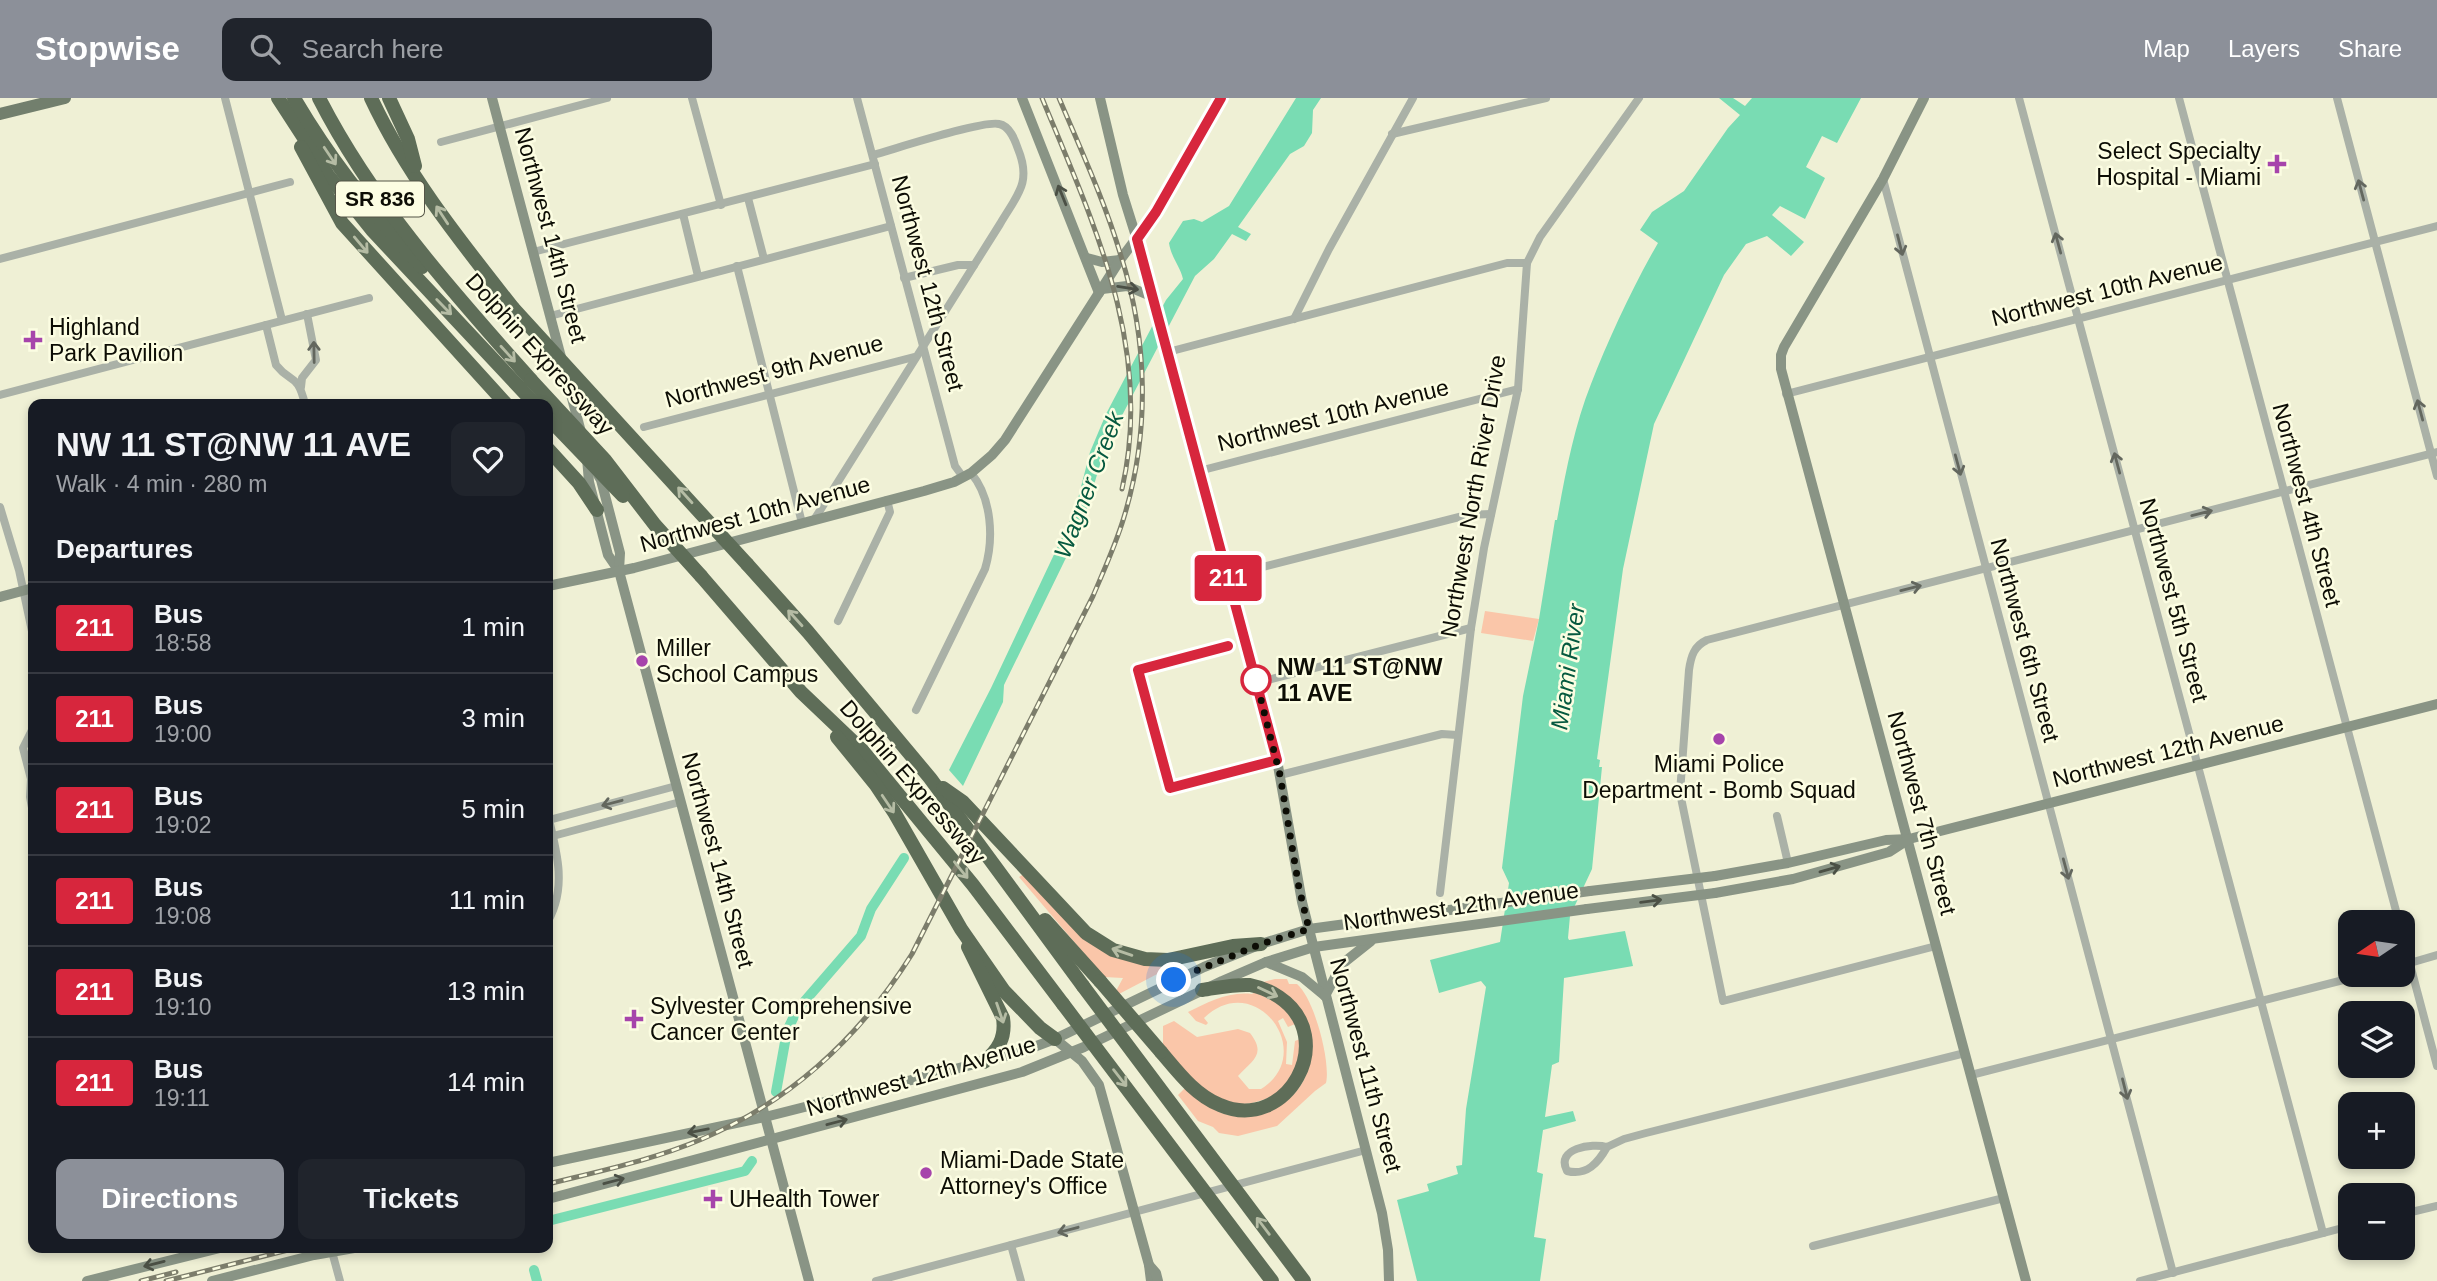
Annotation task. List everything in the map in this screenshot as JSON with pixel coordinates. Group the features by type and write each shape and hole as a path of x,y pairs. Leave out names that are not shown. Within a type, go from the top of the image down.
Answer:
{"highway":[{"name":"Dolphin Expressway","path":"319,98 378,198 453,292 549,399"},
{"name":"Dolphin Expressway","path":"371,98 397,146 452,230 513,308 808,632 930,778 1304,1281"},
{"path":"389,98 408,139 417,178"},
{"path":"284,99 361,197 436,282 453,292"},
{"path":"284,99 307,161 342,223 501,399"},
{"path":"284,99 328,175 372,230 530,399"},
{"name":"Dolphin Expressway","path":"553,404 605,460 655,525 802,692 862,750 918,817 1013,936 1272,1281"},
{"path":"553,424 596,471 655,525"},
{"path":"553,454 579,483 597,510"},
{"path":"802,692 876,785 961,929 1004,991 1055,1040"},
{"path":"930,778 963,802 1086,933 1113,950 1145,959 1168,960 1233,946 1261,944"},
{"path":"993,861 1196,1090 1215,1103 1236,1110 1256,1109 1276,1101 1297,1080 1303,1066 1306,1042 1298,1018 1289,1005 1274,994 1252,986 1202,990"},
{"path":"961,929 973,962 1003,1018 1004,1030 999,1047 984,1062"}],"main road":[{"path":"0,114 65,98"},
{"name":"Northwest 14th Street","path":"492,98 589,465 589,482 608,555 619,572"},
{"path":"1022,98 1101,291"},
{"name":"Northwest 11th Street","path":"1100,98 1123,195 1157,311 1280,775 1309,929 1385,1226 1389,1275"},
{"path":"967,475 1005,440 1120,260 1156,212 1221,98"},
{"path":"1883,179 1924,98"},
{"name":"Northwest 7th Street","path":"1883,179 1781,355 1781,369 2026,1281"},
{"path":"1087,258 1102,262 1120,260"},
{"path":"1101,291 1127,286 1153,297"},
{"name":"Northwest 14th Street","path":"589,465 601,480 620,553 619,572 809,1281"},
{"name":"Northwest 10th Avenue","path":"553,585 619,572 939,487 967,475"},
{"path":"0,597 28,590"},
{"name":"Northwest 12th Avenue","path":"553,1162 765,1117 984,1062 1055,1040 1174,980 1261,944 1309,929 1715,876 1788,863 1886,839 1909,839 2437,704"},
{"name":"Northwest 12th Avenue","path":"553,1198 1022,1072 1072,1052 1266,962 1314,947 1793,879 1889,852 1909,839"},
{"path":"1266,962 1302,977 1325,996 1342,964 1375,938"},
{"path":"1055,1040 1086,1066 1099,1085 1149,1265 1151,1281"},
{"path":"87,1281 200,1253"},
{"path":"212,1281 316,1253"},
{"path":"1149,1265 1156,1273 1158,1281"}],"street":[{"path":"225,98 282,320"},
{"path":"441,142 607,98"},
{"path":"692,98 720,205"},
{"name":"Northwest 12th Street","path":"858,98 955,466 981,486 990,528 985,569 916,710"},
{"path":"1294,319 1312,279 1413,98"},
{"path":"1392,134 1545,98"},
{"name":"Northwest North River Drive","path":"1440,893 1471,628 1491,514 1518,389 1527,263 1540,237 1639,98"},
{"name":"Northwest 5th Street","path":"2019,98 2323,1233"},
{"name":"Northwest 4th Street","path":"2179,98 2396,910"},
{"path":"2337,98 2434,452 2437,476"},
{"path":"533,252 748,198 992,124 1006,127 1022,159 1025,180 974,265 808,521"},
{"name":"Northwest 6th Street","path":"1883,179 2173,1273"},
{"path":"0,259 290,182"},
{"path":"748,198 764,259"},
{"path":"683,214 698,276"},
{"path":"550,316 891,226"},
{"name":"Northwest 10th Avenue","path":"1786,394 2437,226"},
{"path":"1166,348 1294,319 1507,263 1527,263"},
{"path":"904,278 958,265 974,265"},
{"path":"737,266 769,394 808,521"},
{"path":"0,395 369,298"},
{"path":"304,399 302,379 316,360 307,314"},
{"path":"266,325 276,365 301,387"},
{"name":"Northwest 9th Avenue","path":"644,427 914,357"},
{"name":"Northwest 10th Avenue","path":"1199,471 1518,389"},
{"path":"1937,946 1723,1001 1680,784 1689,670 1696,647 1707,640 2434,452"},
{"path":"838,621 890,512 887,500"},
{"path":"0,507 28,590"},
{"path":"1227,576 1467,515 1491,514"},
{"path":"1256,683 1471,628"},
{"path":"1280,775 1442,734 1457,736"},
{"path":"28,738 23,748 28,767"},
{"path":"553,817 676,786"},
{"path":"553,907 559,891 560,872 553,835 680,802"},
{"path":"1777,816 1788,863"},
{"path":"2415,961 2437,955"},
{"path":"1971,1075 2338,981"},
{"path":"2413,987 2437,1066"},
{"path":"1607,1147 1599,1145 1576,1149 1567,1154 1564,1165 1567,1171 1584,1172 1600,1160 1607,1147 1624,1139 1965,1053"},
{"path":"876,1281 1366,1150"},
{"path":"1813,1246 2004,1198"},
{"path":"2415,1211 2437,1206"},
{"path":"2140,1281 2338,1229"},
{"path":"1012,1245 1021,1281"},
{"path":"332,1253 340,1281"}],"shaded area":[{"path":"1485,611 1539,619 1533,641 1481,633"},
{"path":"1024,874 1076,928 1161,964 1161,972 1119,994 1116,991 1123,978 1104,977 1019,877"},
{"path":"1287,979 1289,984 1297,984 1309,1002 1324,1046 1326,1083 1277,1126 1238,1136 1219,1133 1213,1127 1198,1121 1178,1095 1185,1088 1215,1110 1228,1115 1255,1115 1268,1112 1291,1097 1308,1071 1312,1043 1263,982"},
{"path":"1255,992 1282,1005 1295,1024 1288,1027 1283,1018 1278,1021 1287,1042 1286,1064 1292,1065 1295,1041 1300,1039 1299,1060 1291,1077 1274,1095 1244,1104 1230,1102 1205,1089 1182,1067 1163,1045 1163,1026 1174,1021 1197,1037 1238,1029 1250,1033 1257,1047 1256,1057 1238,1076 1249,1089 1261,1089 1277,1074 1283,1056 1282,1038 1273,1022 1260,1009 1243,1003 1224,1005 1204,1018 1208,1023 1206,1025 1196,1021 1188,1012 1219,998"}],"water":[{"name":"Wagner Creek","path":"1296,98 1321,98 1313,110 1312,133 1304,146 1290,154 1238,227 1251,234 1246,241 1232,234 1214,259 1195,276 1105,448 1082,525 1004,685 1003,702 963,786 949,770 1075,510 1090,452 1106,414 1166,300 1183,279 1169,243 1183,221 1194,219 1202,222 1229,206"},
{"name":"Miami River","path":"1719,98 1733,98 1745,106 1752,98 1861,98 1837,143 1822,136 1806,167 1825,178 1805,219 1780,206 1772,215 1804,242 1791,256 1767,236 1746,244 1724,275 1654,424 1623,569 1597,759 1600,760 1599,767 1602,767 1592,869 1570,916 1568,938 1569,940 1625,931 1633,966 1564,978 1559,1062 1552,1065 1545,1117 1573,1111 1576,1121 1543,1130 1537,1172 1543,1174 1534,1237 1546,1239 1540,1281 1417,1281 1397,1200 1429,1191 1427,1184 1458,1174 1456,1166 1462,1165 1466,1109 1486,987 1481,981 1439,993 1430,960 1500,942 1509,883 1502,868 1523,696 1555,520 1575,434 1605,349 1658,243 1640,230 1652,212 1684,191 1740,115"}],"waterway":[{"name":"Wagner Creek","path":"776,1092 787,1031 797,1010 861,936 871,909 904,858"},
{"path":"553,1220 745,1171 752,1161"},
{"path":"534,1270 537,1281"}],"railway":[{"path":"1042,98 1099,240 1114,288 1130,387 1130,437 1122,489"},
{"path":"553,1183 665,1153 735,1123 795,1085 847,1039 892,984 912,954 1093,596 1117,537 1132,485 1142,419 1141,354 1130,288 1115,236 1059,98"},
{"path":"166,1281 276,1253"},
{"path":"141,1281 176,1272"}],"bus line":[{"name":"211","path":"1221,98 1156,212 1137,239 1277,760 1170,788 1138,670 1228,646"}],"place":[{"name":"Select Specialty Hospital - Miami","path":"2277,164"},
{"name":"Highland Park Pavilion","path":"33,340"},
{"name":"Miller School Campus","path":"642,661"},
{"name":"NW 11 ST@NW 11 AVE","path":"1256,680"},
{"name":"Miami Police Department - Bomb Squad","path":"1719,739"},
{"name":"Sylvester Comprehensive Cancer Center","path":"634,1019"},
{"name":"Miami-Dade State Attorney's Office","path":"926,1173"},
{"name":"UHealth Tower","path":"713,1199"}],"route":[{"path":"1174,980 1261,944 1309,929 1299,888 1280,775 1256,680"}]}
